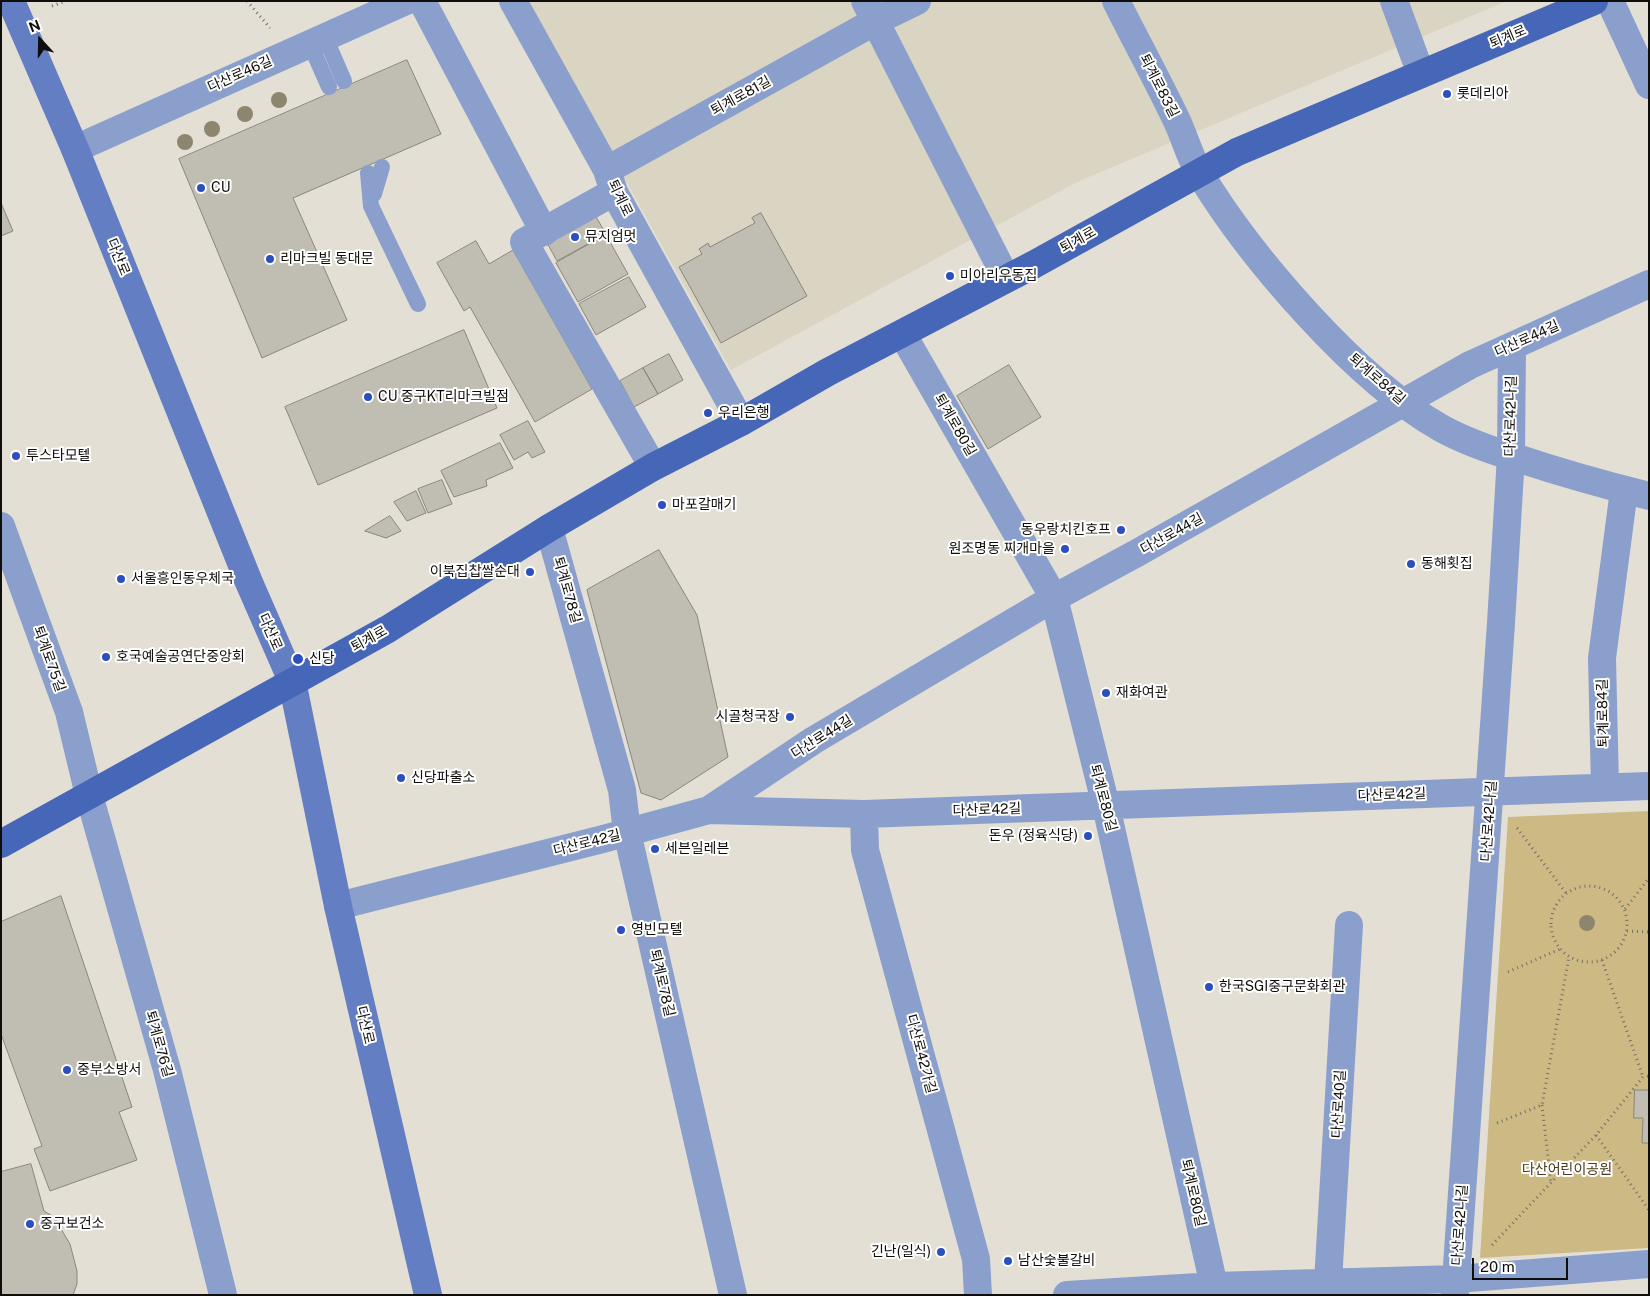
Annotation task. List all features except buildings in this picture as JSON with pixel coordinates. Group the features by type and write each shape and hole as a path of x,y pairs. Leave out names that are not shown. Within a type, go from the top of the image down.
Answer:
{"main road":[{"name":"다산로","path":"11,1 75,148 248,580 292,681 338,906 428,1295"},
{"name":"퇴계로","path":"1,844 388,629 549,528 653,467 741,422 828,372 903,335 1237,152 1594,1"}],"street":[{"name":"다산로46길","path":"75,148 406,1"},
{"path":"422,1 534,237 653,467"},
{"name":"퇴계로","path":"513,1 741,422"},
{"name":"퇴계로81길","path":"534,237 610,181 870,11 917,1"},
{"name":"퇴계로83길","path":"1116,1 1177,121 1199,173"},
{"path":"1394,1 1421,74"},
{"path":"1610,1 1649,85"},
{"path":"870,11 1006,278"},
{"name":"퇴계로84길","path":"1199,173 1261,259 1306,311 1358,364 1403,403 1442,429 1479,446 1580,479 1636,493 1602,658 1605,788"},
{"name":"다산로44길","path":"710,810 814,740 1054,598 1470,365 1649,284"},
{"name":"퇴계로80길","path":"903,335 1054,598 1106,806 1214,1290"},
{"name":"다산로42나길","path":"1455,1287 1491,791 1511,456 1512,346"},
{"name":"퇴계로75길","path":"1,526 69,712 89,795"},
{"name":"퇴계로78길","path":"549,528 622,790 627,832 733,1295"},
{"name":"다산로42길","path":"338,906 710,810 864,814 1649,786"},
{"name":"퇴계로76길","path":"89,795 167,1070 223,1295"},
{"name":"다산로42가길","path":"864,814 865,850 976,1259 978,1295"},
{"name":"다산로40길","path":"1328,1282 1350,925"},
{"path":"1067,1295 1214,1290 1328,1282 1455,1287 1649,1264"}],"lane":[{"path":"318,41 337,84"},
{"path":"375,170 371,206 418,304"}],"path":[{"path":"52,6 66,1"},
{"path":"247,1 274,33"},
{"path":"1491,791 1566,893"},
{"path":"1625,909 1649,878"},
{"path":"1590,885 1602,887 1614,894 1625,909 1627,931 1617,951 1602,960 1582,962 1569,957 1560,949 1553,938 1550,926 1552,913 1557,902 1566,893 1577,887 1590,885"},
{"path":"1627,931 1649,932"},
{"path":"1477,985 1560,949"},
{"path":"1551,1183 1542,1105 1569,957"},
{"path":"1602,960 1643,1077"},
{"path":"1455,1287 1596,1135 1643,1077 1649,1076"},
{"path":"1466,1134 1542,1105"},
{"path":"1596,1135 1649,1210"}],"shaded area":[{"path":"526,1 1507,1 1077,182 731,370"}],"green space":[{"name":"다산어린이공원","path":"1649,811 1649,1248 1480,1258 1508,817"}],"place":[{"name":"롯데리아","path":"1447,94"},
{"name":"CU","path":"201,188"},
{"name":"뮤지엄멋","path":"575,237"},
{"name":"리마크빌 동대문","path":"270,259"},
{"name":"미아리우동집","path":"950,276"},
{"name":"CU 중구KT리마크빌점","path":"368,397"},
{"name":"우리은행","path":"708,413"},
{"name":"투스타모텔","path":"16,456"},
{"name":"마포갈매기","path":"662,505"},
{"name":"동우랑치킨호프","path":"1121,530"},
{"name":"원조명동 찌개마을","path":"1065,549"},
{"name":"동해횟집","path":"1411,564"},
{"name":"이북집찹쌀순대","path":"530,572"},
{"name":"서울흥인동우체국","path":"121,579"},
{"name":"호국예술공연단중앙회","path":"106,657"},
{"name":"신당","path":"298,659"},
{"name":"재화여관","path":"1106,693"},
{"name":"시골청국장","path":"790,717"},
{"name":"신당파출소","path":"401,778"},
{"name":"돈우 (정육식당)","path":"1088,836"},
{"name":"세븐일레븐","path":"655,849"},
{"name":"영빈모텔","path":"621,930"},
{"name":"한국SGI중구문화회관","path":"1209,987"},
{"name":"중부소방서","path":"67,1070"},
{"name":"중구보건소","path":"30,1224"},
{"name":"긴난(일식)","path":"941,1252"},
{"name":"남산숯불갈비","path":"1008,1261"}]}
